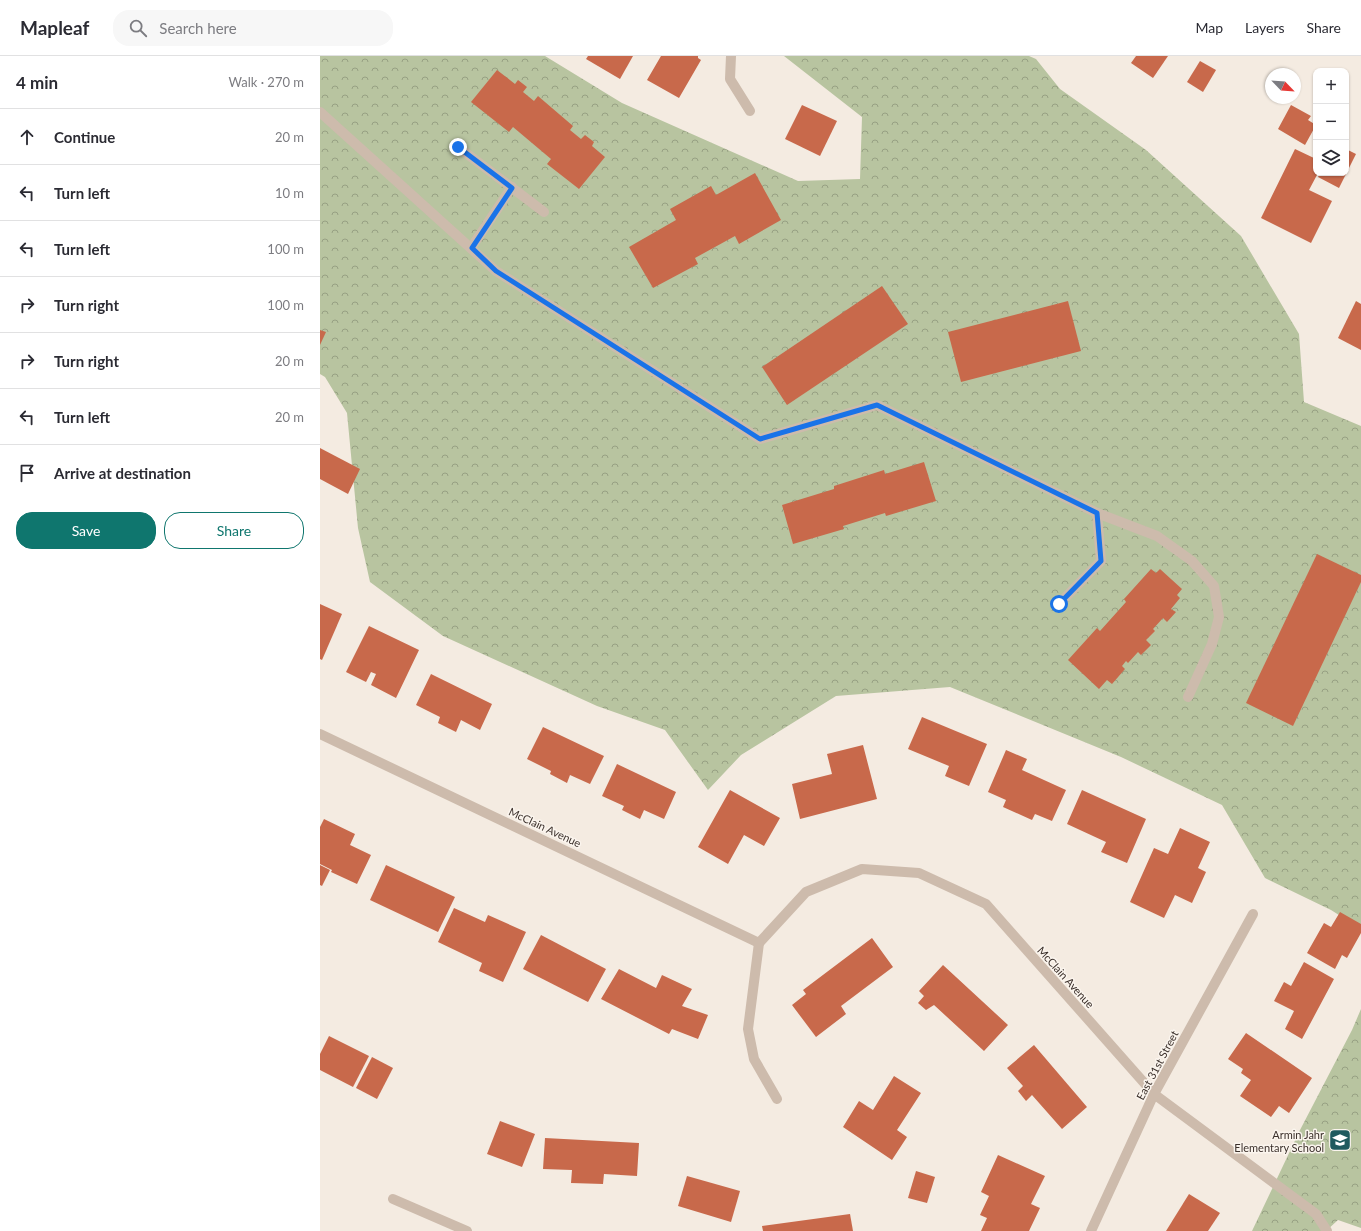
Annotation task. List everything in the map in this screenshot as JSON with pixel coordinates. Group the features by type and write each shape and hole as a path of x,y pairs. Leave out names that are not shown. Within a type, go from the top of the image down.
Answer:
{"street":[{"path":"731,56 730,79 750,111"},
{"path":"320,112 496,271 760,439 877,405 1097,513 1157,536 1192,561 1214,586 1218,617 1212,644 1188,697"},
{"path":"458,147 544,212"},
{"path":"472,248 512,188"},
{"path":"1059,604 1101,561 1097,513"},
{"name":"McClain Avenue","path":"320,734 759,943 806,892 862,869 919,873 986,904 1154,1094 1316,1214 1327,1231"},
{"name":"East 31st Street","path":"1091,1231 1154,1094 1253,914"},
{"path":"759,943 748,1029 754,1059 777,1100"},
{"path":"393,1199 467,1231"}],"green space":[{"path":"320,56 545,56 622,103 798,181 860,179 862,117 784,56 1029,56 1036,59 1060,89 1146,150 1241,236 1299,334 1304,402 1361,426 1361,929 1331,910 1265,878 1222,805 1121,757 950,687 836,696 741,755 708,790 665,730 597,706 443,636 370,582 358,528 347,413 325,377 320,374"},
{"name":"Armin Jahr Elementary School","path":"1361,1009 1361,1228 1338,1220 1326,1231 1252,1231 1300,1130 1352,1030"}],"building":[{"path":"588,56 633,56 620,79 586,59"},
{"path":"661,56 698,56 701,60 679,98 647,80"},
{"path":"1136,56 1168,56 1153,78 1131,63"},
{"path":"1200,61 1216,70 1203,92 1187,82"},
{"path":"497,70 515,84 518,80 527,87 523,92 534,101 538,96 573,126 570,130 581,139 585,135 594,142 592,146 605,157 579,189 547,164 551,159 513,127 509,132 471,102"},
{"path":"802,105 837,121 820,156 785,139"},
{"path":"1291,105 1311,116 1308,120 1313,123 1313,130 1305,145 1278,129"},
{"path":"1295,149 1313,158 1313,176 1316,176 1309,190 1332,201 1311,243 1261,218"},
{"path":"1349,150 1356,154 1349,168"},
{"path":"755,173 781,220 739,244 735,236 695,258 698,264 653,288 629,247 676,220 670,209 711,186 716,195"},
{"path":"1318,176 1345,176 1339,188"},
{"path":"882,286 908,324 787,405 762,367"},
{"path":"1068,301 1081,351 961,382 948,332"},
{"path":"1356,301 1361,304 1361,350 1338,338"},
{"path":"320,330 326,332 320,345"},
{"path":"320,448 360,469 348,494 320,479"},
{"path":"924,462 936,501 886,516 885,513 843,526 844,529 793,544 782,505 834,489 834,486 884,470 885,474"},
{"path":"1317,554 1361,575 1361,582 1293,726 1246,703"},
{"path":"1151,569 1156,573 1160,569 1182,589 1177,595 1180,598 1171,609 1176,612 1167,622 1163,618 1153,629 1155,631 1146,640 1151,645 1141,655 1138,652 1128,663 1126,661 1122,666 1125,669 1112,684 1107,680 1099,689 1068,660 1097,628 1100,631 1126,602 1124,599"},
{"path":"320,604 342,614 322,660 320,659"},
{"path":"369,626 419,650 396,698 371,685 376,674 371,672 366,682 346,672"},
{"path":"431,674 492,704 480,730 461,720 456,732 438,723 440,717 416,705"},
{"path":"922,717 987,744 969,786 945,776 949,766 908,749"},
{"path":"543,727 604,756 590,784 570,775 567,783 550,774 551,771 527,759"},
{"path":"863,745 877,799 800,819 792,784 832,774 827,754"},
{"path":"1006,750 1027,759 1022,770 1066,790 1052,821 1035,814 1032,820 1003,807 1006,800 988,792"},
{"path":"617,764 676,792 664,819 644,810 640,819 622,810 624,806 602,796"},
{"path":"730,790 780,818 764,846 744,835 728,864 698,847"},
{"path":"1082,790 1146,819 1127,863 1101,852 1106,842 1067,824"},
{"path":"324,819 355,834 350,845 371,855 357,884 331,872 332,870 320,864 320,827"},
{"path":"1180,828 1210,842 1198,868 1206,872 1192,903 1175,895 1164,918 1130,902 1154,848 1168,854"},
{"path":"320,865 330,870 322,886 320,885"},
{"path":"386,865 455,897 438,932 370,900"},
{"path":"454,908 485,922 488,915 526,932 503,982 479,971 482,963 438,942"},
{"path":"1340,912 1361,924 1361,933 1347,958 1342,955 1335,969 1307,953 1324,923 1331,927"},
{"path":"541,935 606,969 588,1002 523,969"},
{"path":"872,938 893,967 841,1006 846,1014 816,1037 792,1005 806,994 803,990"},
{"path":"1304,962 1334,979 1302,1039 1285,1029 1294,1011 1274,1001 1284,982 1291,986"},
{"path":"943,965 1008,1025 984,1051 934,1005 926,1010 918,1003 924,996 919,991"},
{"path":"619,969 656,988 662,975 692,989 682,1006 708,1015 698,1039 672,1029 669,1034 601,999"},
{"path":"1246,1033 1312,1078 1289,1113 1279,1106 1271,1117 1240,1096 1251,1080 1241,1073 1243,1069 1228,1059"},
{"path":"329,1036 369,1056 353,1087 320,1070 320,1054"},
{"path":"1034,1045 1087,1107 1062,1129 1032,1095 1026,1101 1018,1091 1023,1086 1007,1068"},
{"path":"372,1057 393,1068 377,1099 356,1088"},
{"path":"894,1076 921,1093 897,1130 907,1137 892,1160 843,1127 859,1101 873,1110"},
{"path":"500,1121 535,1134 522,1167 487,1154"},
{"path":"545,1138 639,1143 637,1176 604,1174 603,1184 571,1183 572,1170 543,1169"},
{"path":"998,1155 1045,1176 1031,1204 1040,1208 1029,1231 981,1231 987,1218 980,1215 989,1196 981,1192"},
{"path":"916,1171 935,1177 927,1203 908,1198"},
{"path":"687,1176 740,1191 731,1222 678,1206"},
{"path":"1189,1194 1220,1213 1208,1231 1166,1231"},
{"path":"850,1214 853,1231 763,1231 762,1226"}],"place":[{"name":"Armin Jahr Elementary School","path":"1340,1140"}],"route":[{"path":"458,147 512,188 472,248 496,271 760,439 877,405 1097,513 1101,561 1059,604"}]}
